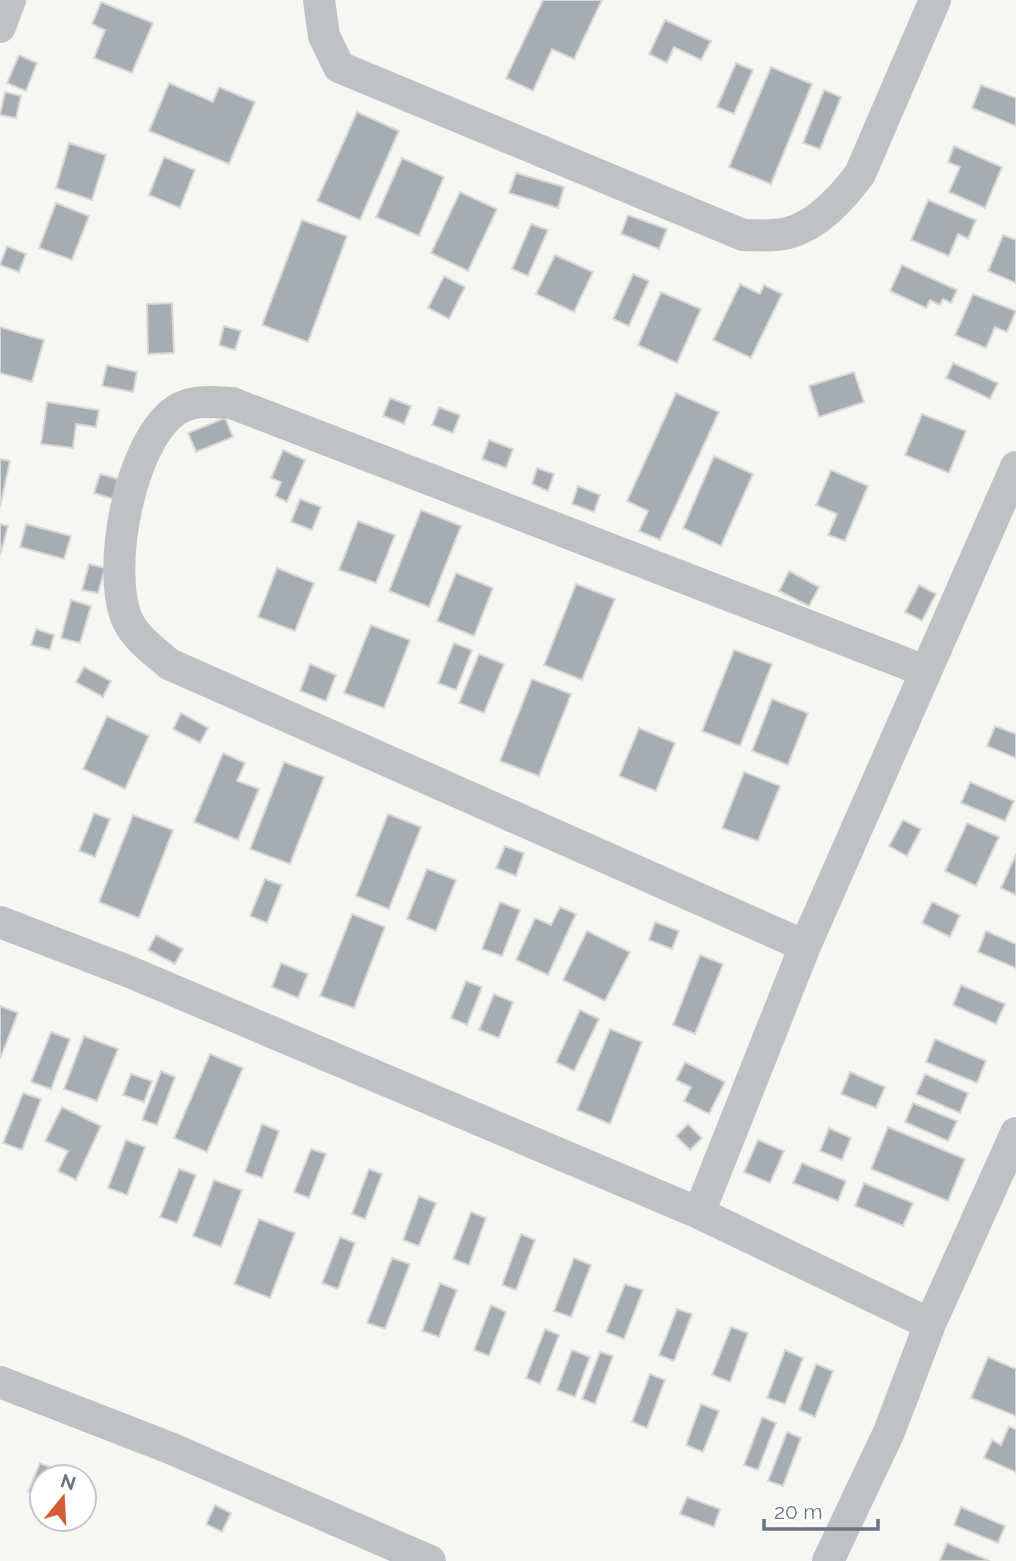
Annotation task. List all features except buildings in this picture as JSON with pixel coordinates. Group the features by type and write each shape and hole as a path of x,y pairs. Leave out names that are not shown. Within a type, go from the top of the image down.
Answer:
{"street":[{"path":"0,27 10,0"},
{"path":"319,0 324,36 339,67 743,235 787,233 817,219 846,193 860,174 935,0"},
{"path":"806,946 169,664 137,635 126,616 121,581 120,543 130,495 145,448 160,424 177,409 203,401 232,403 925,671"},
{"path":"699,1213 806,946 1016,467"},
{"path":"0,922 130,972 699,1213 930,1324"},
{"path":"828,1561 889,1432 930,1324 1016,1133"},
{"path":"0,1382 170,1448 430,1561"}]}
